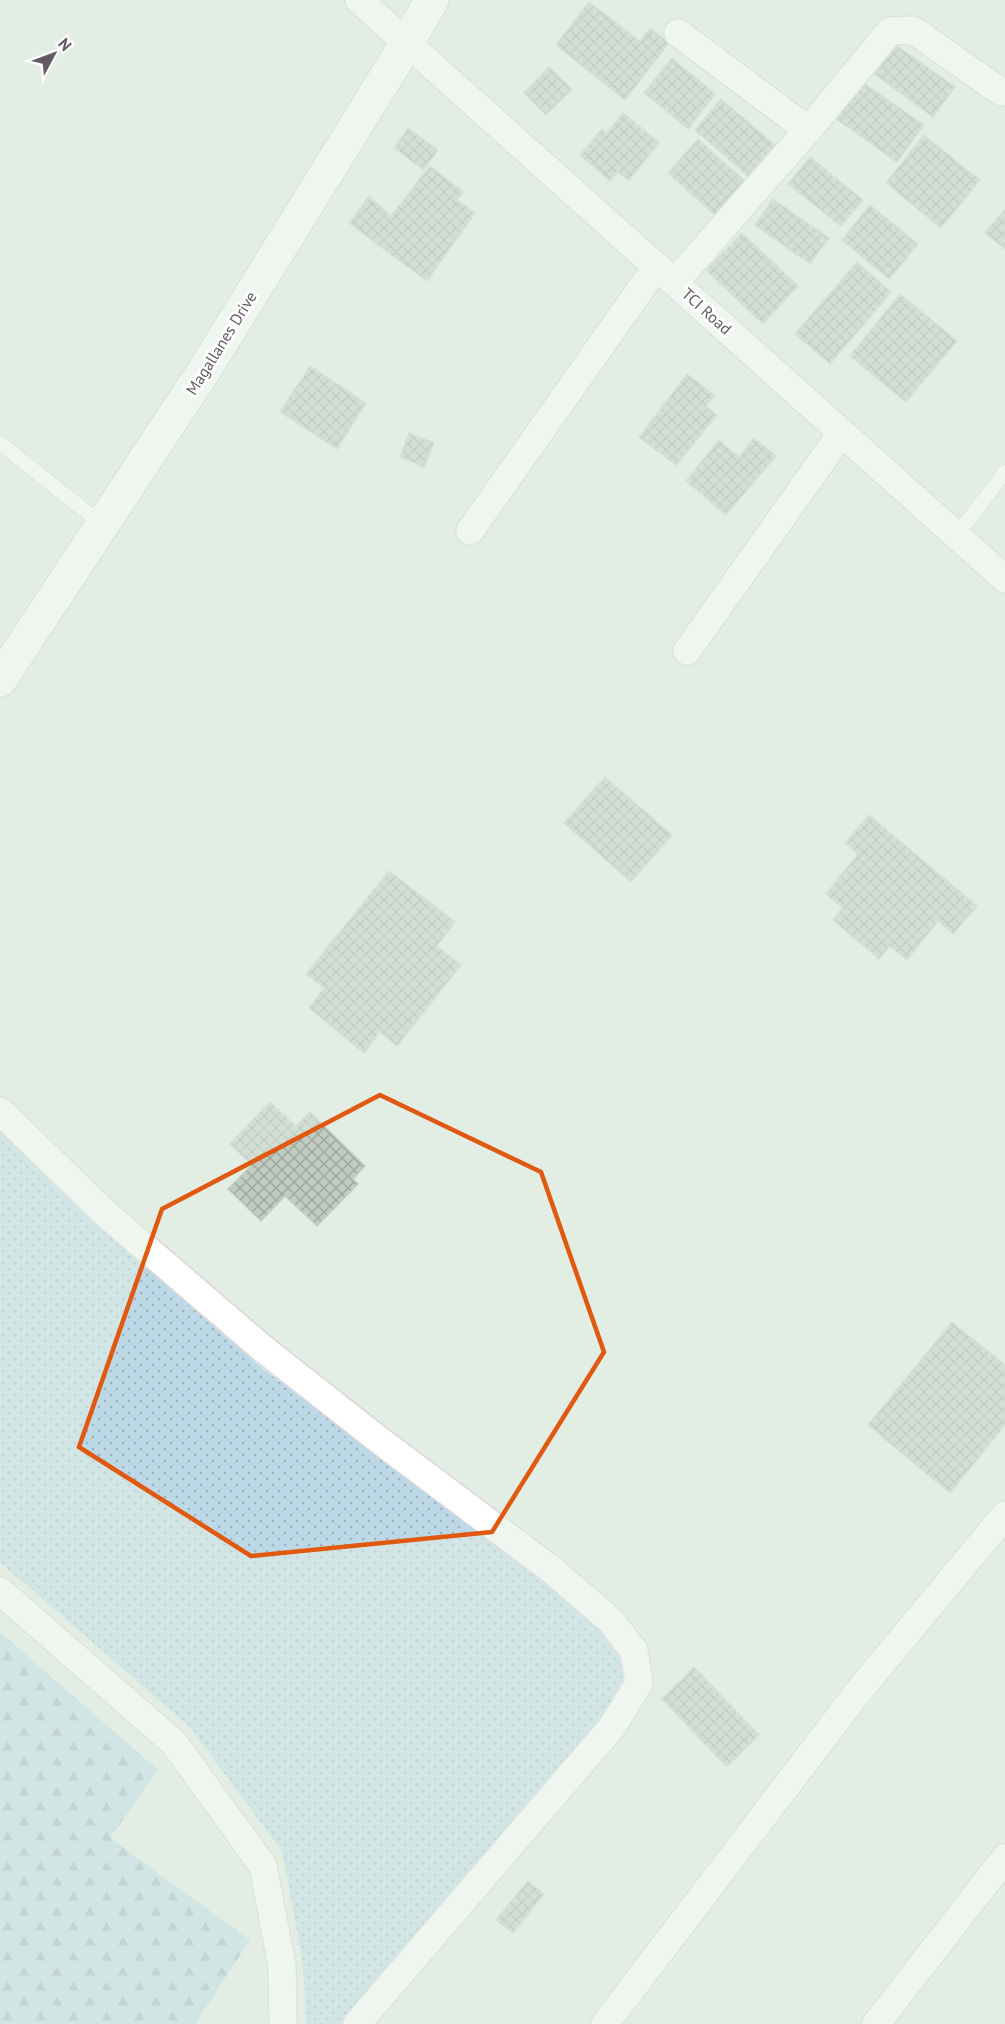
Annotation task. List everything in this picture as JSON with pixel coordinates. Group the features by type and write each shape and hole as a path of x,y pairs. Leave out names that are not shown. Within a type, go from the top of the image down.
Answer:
{"street":[{"name":"TCI Road","path":"359,0 1005,579"},
{"name":"Magallanes Drive","path":"0,680 206,369 432,0"},
{"path":"470,531 666,274 808,130 890,31 913,30 1001,92"},
{"path":"678,33 808,130"},
{"path":"687,651 842,434"},
{"path":"0,1111 105,1213 252,1339 379,1440 552,1570 611,1621 634,1651 639,1683 612,1727 357,2024"},
{"path":"605,2024 858,1692 1005,1515"},
{"path":"0,1591 174,1743 264,1866 282,1966 283,2024"},
{"path":"876,2024 1005,1858"}],"lane":[{"path":"0,443 103,525"},
{"path":"956,536 1005,472"}],"highlighted area":[{"path":"380,1095 541,1172 604,1352 492,1532 251,1556 79,1447 162,1209"}],"green space":[{"path":"0,1130 92,1221 263,1369 546,1580 603,1627 622,1661 624,1687 587,1738 342,2024 306,2024 303,1963 282,1851 189,1726 0,1562"},
{"path":"0,1632 158,1770 110,1838 250,1940 195,2024 0,2024"}],"building":[{"path":"589,2 640,41 650,28 669,43 625,100 556,45"},
{"path":"896,45 955,87 933,117 875,74"},
{"path":"672,58 715,94 688,129 644,93"},
{"path":"549,67 572,89 546,115 524,93"},
{"path":"861,81 924,125 897,162 835,118"},
{"path":"721,99 776,146 749,177 695,130"},
{"path":"623,113 659,142 629,181 618,172 610,181 580,155 602,129 607,133"},
{"path":"408,128 438,150 424,170 394,148"},
{"path":"924,135 980,180 941,228 886,183"},
{"path":"698,139 747,183 717,217 668,173"},
{"path":"810,157 863,200 841,226 788,184"},
{"path":"430,166 463,192 457,200 475,213 427,281 349,223 369,196 391,216"},
{"path":"773,199 829,238 810,264 755,225"},
{"path":"870,205 918,244 889,279 842,240"},
{"path":"1005,209 1005,249 985,233"},
{"path":"742,233 798,286 763,324 706,270"},
{"path":"857,262 891,292 830,364 795,334"},
{"path":"900,294 957,341 906,402 850,356"},
{"path":"310,366 366,403 337,449 280,412"},
{"path":"687,374 714,395 706,406 717,415 676,465 639,437"},
{"path":"409,433 434,443 424,467 400,457"},
{"path":"754,438 776,456 726,515 686,481 719,440 739,457"},
{"path":"605,777 672,835 631,882 564,823"},
{"path":"869,815 977,906 953,934 938,921 907,960 890,946 879,959 833,920 843,908 826,894 858,854 845,843"},
{"path":"389,871 455,922 437,946 461,965 397,1046 380,1032 364,1053 309,1008 324,988 306,974"},
{"path":"270,1102 296,1126 310,1112 365,1166 353,1179 358,1184 317,1226 285,1196 261,1221 228,1189 252,1165 230,1144"},
{"path":"952,1322 1005,1365 1005,1425 950,1493 868,1425"},
{"path":"694,1667 759,1735 727,1767 662,1699"},
{"path":"528,1881 544,1894 513,1933 496,1920"}]}
